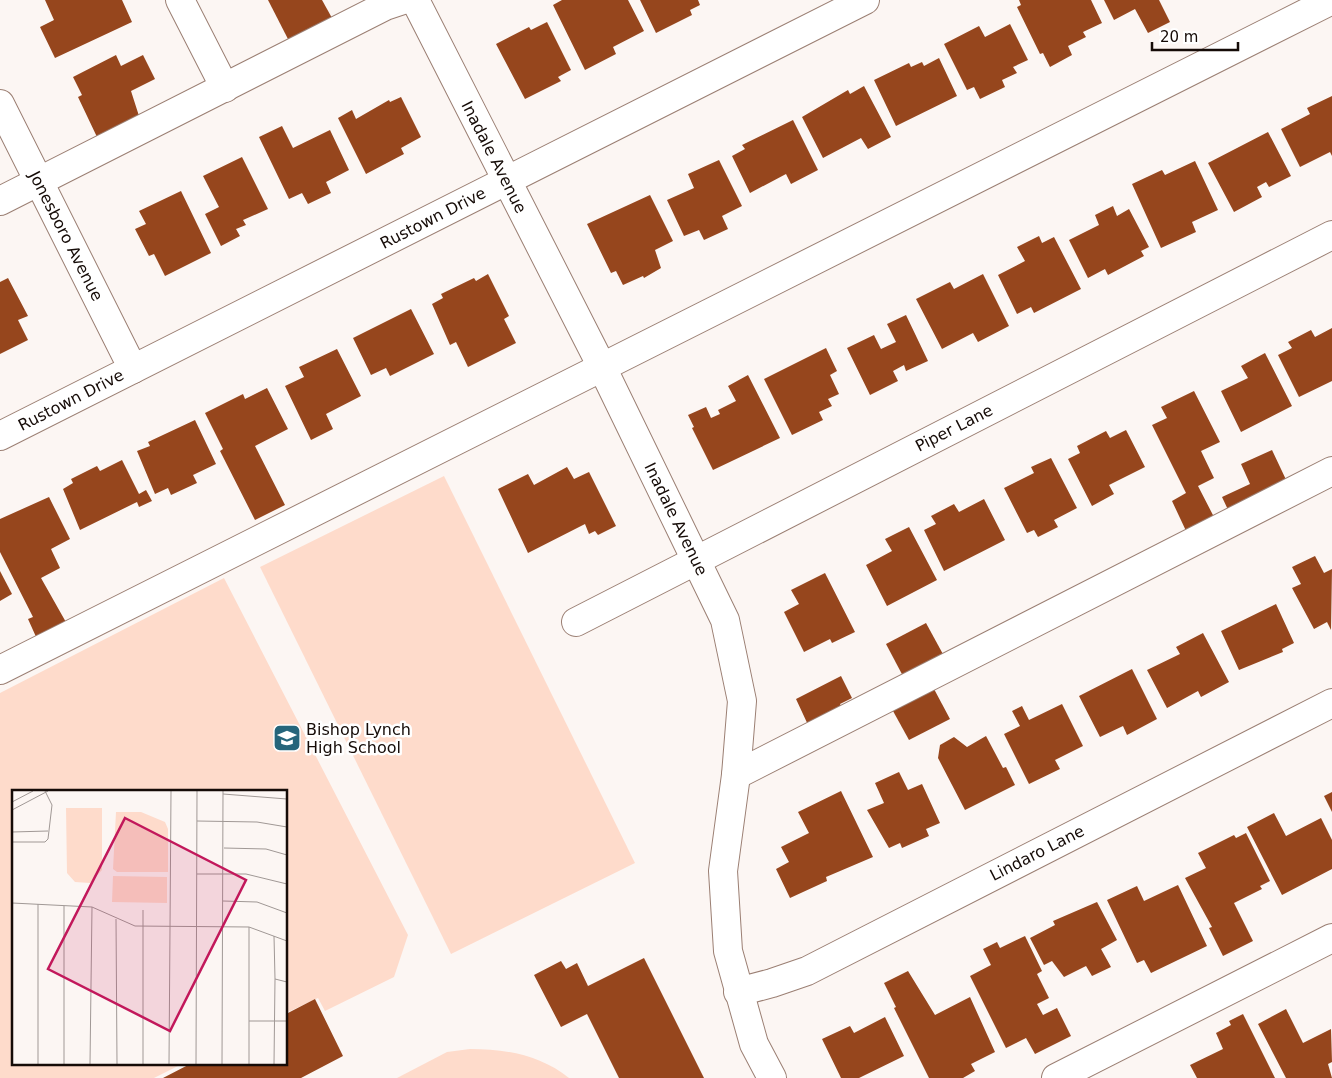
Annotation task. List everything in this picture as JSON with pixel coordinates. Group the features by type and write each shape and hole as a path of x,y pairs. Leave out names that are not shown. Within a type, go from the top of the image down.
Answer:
{"street":[{"path":"180,0 225,88"},
{"path":"0,202 385,6 403,0"},
{"name":"Inadale Avenue","path":"415,0 602,367 725,620 742,701 736,776 723,871 728,951 754,1044 772,1078"},
{"name":"Rustown Drive","path":"0,436 865,0"},
{"path":"0,670 1332,0"},
{"name":"Jonesboro Avenue","path":"0,104 133,369"},
{"name":"Piper Lane","path":"576,622 1332,235"},
{"path":"736,776 1332,471"},
{"name":"Lindaro Lane","path":"738,992 807,971 1332,703"},
{"path":"1056,1078 1332,938"}],"shaded area":[{"path":"444,476 635,863 451,954 260,567"},
{"path":"224,578 408,935 394,977 325,1011 318,998 288,1012 288,790 12,790 12,1066 178,1066 154,1078 0,1078 0,693"},
{"path":"470,1049 497,1050 522,1055 546,1064 569,1078 397,1078 447,1052"}],"building":[{"path":"45,0 122,0 132,22 55,58 40,27 54,20"},
{"path":"268,0 322,0 332,18 289,41"},
{"path":"562,0 628,0 644,31 613,47 616,54 585,70 553,5"},
{"path":"640,0 698,0 700,5 690,10 692,15 656,33"},
{"path":"1019,0 1091,0 1102,23 1083,32 1086,37 1068,46 1072,55 1050,67 1043,53 1040,54 1017,7 1021,5"},
{"path":"1104,0 1159,0 1170,22 1148,33 1135,9 1114,20"},
{"path":"547,22 571,70 558,77 561,81 525,99 496,44 529,27 531,30"},
{"path":"1010,24 1028,60 1013,67 1017,73 1002,80 1005,87 980,99 974,87 967,90 944,44 979,26 985,37"},
{"path":"116,55 121,66 143,55 155,79 131,91 139,116 97,137 78,97 82,95 73,77"},
{"path":"939,58 957,96 896,126 874,80 909,63 911,67 922,62 924,66"},
{"path":"864,86 891,137 868,149 861,138 823,158 802,117 848,90 850,94"},
{"path":"1332,96 1332,156 1330,152 1300,167 1281,129 1310,114 1307,108"},
{"path":"401,97 421,137 401,148 404,154 366,174 338,118 352,110 356,119 389,100 390,102"},
{"path":"793,120 818,170 791,184 786,174 750,193 732,156 745,149 742,145"},
{"path":"282,126 293,148 330,130 349,170 326,182 331,193 308,204 302,193 289,199 259,137"},
{"path":"1268,132 1291,176 1269,187 1266,182 1257,187 1262,197 1234,212 1208,163"},
{"path":"242,157 268,209 243,220 246,225 236,229 240,236 221,246 205,214 219,207 203,176"},
{"path":"719,160 742,206 722,216 728,229 704,240 699,230 684,236 667,200 694,188 688,174"},
{"path":"1195,161 1218,210 1192,222 1196,232 1161,248 1132,184 1162,170 1165,175"},
{"path":"181,191 211,253 165,276 154,254 149,256 135,229 146,224 139,211"},
{"path":"650,195 673,241 655,250 661,268 644,278 643,276 623,285 616,271 611,273 587,224"},
{"path":"1113,206 1117,216 1129,209 1149,247 1141,251 1144,256 1108,275 1105,269 1088,278 1069,240 1099,225 1095,215"},
{"path":"1039,236 1042,243 1054,237 1081,289 1034,313 1031,307 1017,314 998,275 1025,261 1017,247"},
{"path":"488,274 509,316 504,319 516,343 468,367 456,342 450,345 432,304 443,298 441,294 474,278 476,281"},
{"path":"983,274 1009,326 978,342 973,333 942,349 916,299 950,282 954,289"},
{"path":"8,278 28,316 18,320 28,340 0,354 0,282"},
{"path":"411,309 434,354 390,376 386,368 371,375 353,338"},
{"path":"906,315 928,361 906,371 904,365 893,371 898,381 870,395 847,348 874,335 881,349 896,342 887,324"},
{"path":"1332,328 1332,381 1299,397 1278,355 1292,348 1288,342 1311,330 1315,337"},
{"path":"826,348 837,371 830,375 839,394 828,399 832,406 819,412 823,420 792,435 764,379"},
{"path":"337,349 361,396 326,414 333,429 311,440 285,386 304,377 299,367"},
{"path":"1265,353 1292,406 1241,432 1221,391 1248,378 1241,366"},
{"path":"748,375 780,438 713,470 692,428 694,427 688,415 706,407 711,418 720,414 718,410 736,401 728,386"},
{"path":"267,388 288,429 255,446 285,505 255,520 220,451 223,449 205,413 243,394 245,399"},
{"path":"1194,391 1220,442 1201,451 1214,478 1198,486 1215,519 1187,533 1172,501 1186,493 1152,425 1167,418 1161,407"},
{"path":"195,420 216,464 193,475 197,483 171,495 168,488 155,494 137,451 150,446 148,442"},
{"path":"1126,430 1145,467 1109,485 1114,494 1092,506 1068,459 1080,453 1077,446 1106,431 1110,438"},
{"path":"1272,450 1289,486 1230,514 1222,497 1250,484 1241,464"},
{"path":"1051,458 1077,508 1054,520 1058,527 1038,537 1034,530 1027,533 1004,488 1034,473 1031,467"},
{"path":"122,460 139,494 146,490 152,501 139,507 137,502 80,530 63,489 73,483 71,479 97,466 100,471"},
{"path":"567,467 574,479 589,472 616,526 598,535 595,531 589,534 585,524 528,553 498,489 528,474 534,485"},
{"path":"49,497 70,539 51,549 60,568 41,578 67,624 37,639 28,619 33,617 0,552 0,519"},
{"path":"984,499 1005,540 944,571 924,530 936,524 931,516 954,504 959,512"},
{"path":"909,527 937,580 887,606 866,565 892,551 885,539"},
{"path":"1315,556 1324,573 1332,569 1331,630 1327,622 1314,629 1292,588 1301,584 1292,567"},
{"path":"0,571 12,594 0,601"},
{"path":"825,573 855,632 832,643 830,639 804,652 784,612 799,604 791,590"},
{"path":"1276,604 1294,643 1282,649 1283,652 1239,670 1221,631"},
{"path":"926,623 944,656 904,678 886,644"},
{"path":"1203,633 1229,682 1201,697 1198,691 1167,708 1147,670 1180,654 1176,647"},
{"path":"1132,669 1157,719 1127,735 1123,726 1100,737 1079,696"},
{"path":"841,676 852,698 840,704 843,710 809,727 796,699"},
{"path":"934,689 950,719 909,740 893,711"},
{"path":"1062,704 1083,746 1055,760 1060,769 1029,784 1004,734 1020,726 1012,711 1022,706 1029,720"},
{"path":"986,736 1003,768 1006,767 1015,785 965,810 938,758 940,745 954,737 967,747"},
{"path":"899,772 908,790 922,784 940,823 926,829 929,836 902,848 900,843 889,848 867,810 884,803 875,783"},
{"path":"841,791 873,857 826,877 827,881 790,898 776,869 789,862 781,847 809,833 798,812"},
{"path":"1332,792 1332,812 1324,796"},
{"path":"1274,813 1286,836 1321,818 1332,840 1332,869 1282,895 1247,827"},
{"path":"1246,833 1270,881 1260,886 1262,889 1234,903 1253,941 1223,956 1209,928 1212,927 1185,878 1206,868 1198,853 1234,835 1236,838"},
{"path":"1178,885 1207,946 1151,973 1144,960 1137,963 1107,900 1137,886 1144,901"},
{"path":"1097,902 1117,940 1101,949 1111,967 1092,976 1086,966 1064,977 1052,961 1044,965 1030,938 1055,925 1053,921"},
{"path":"1025,936 1042,971 1037,974 1049,998 1037,1004 1043,1015 1057,1008 1071,1036 1035,1054 1026,1038 1006,1048 970,976 991,965 983,949 997,942 1000,948"},
{"path":"644,958 704,1078 619,1078 587,1014 561,1027 534,975 561,961 566,969 577,963 588,986"},
{"path":"908,971 935,1015 970,997 995,1052 971,1064 975,1071 963,1078 929,1078 894,1008 896,1007 884,983"},
{"path":"315,999 343,1056 301,1078 163,1078 186,1066 288,1066 288,1013"},
{"path":"1286,1009 1303,1043 1331,1029 1332,1062 1328,1064 1332,1078 1286,1078 1258,1024"},
{"path":"1243,1014 1275,1078 1197,1078 1190,1065 1223,1049 1216,1033 1231,1025 1229,1021"},
{"path":"885,1017 904,1056 859,1078 841,1078 822,1039 850,1026 854,1033"}],"place":[{"name":"Bishop Lynch High School","path":"287,738"}]}
